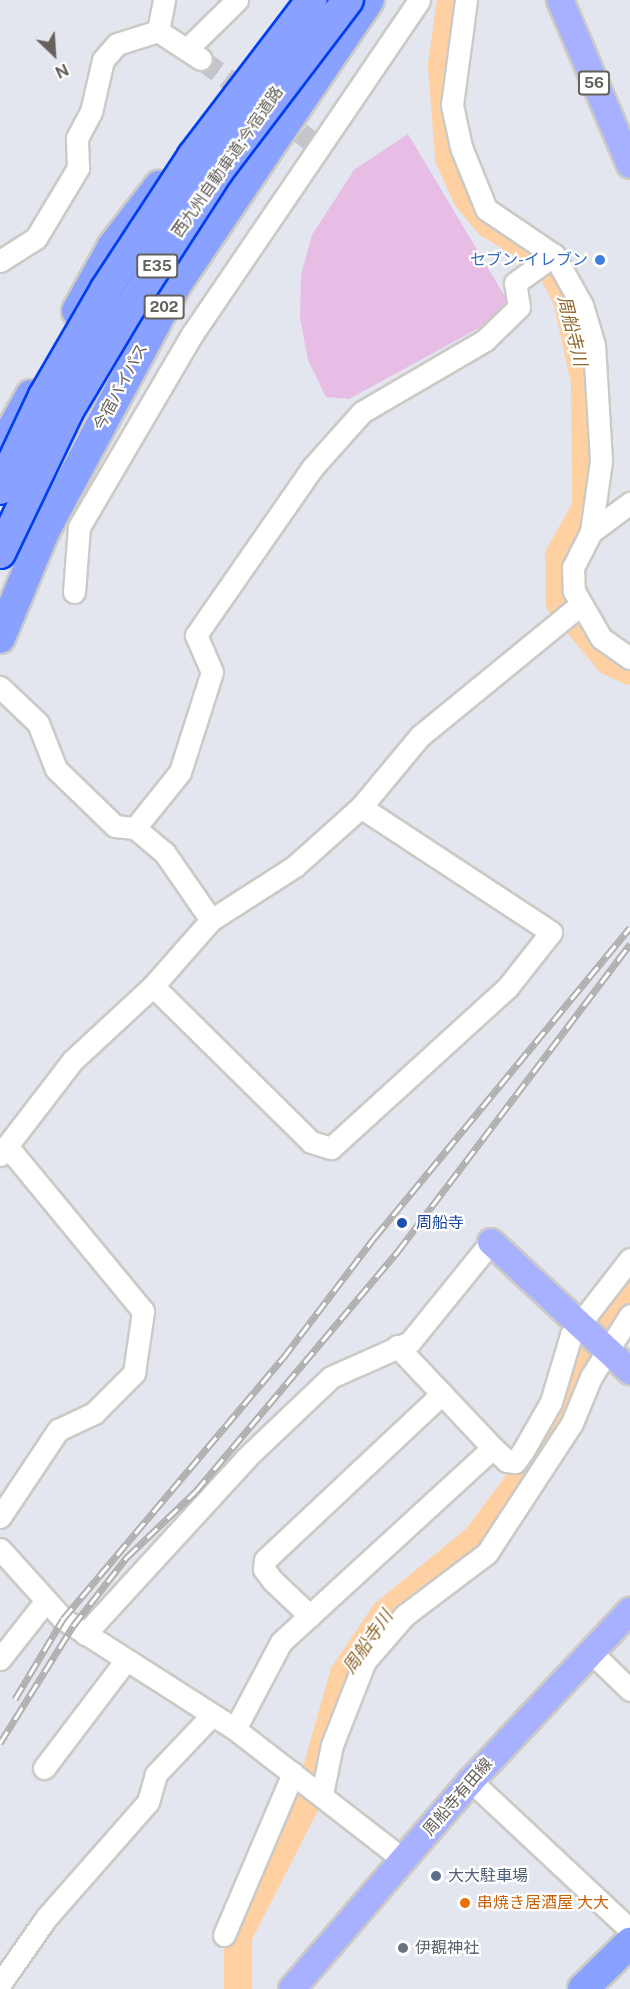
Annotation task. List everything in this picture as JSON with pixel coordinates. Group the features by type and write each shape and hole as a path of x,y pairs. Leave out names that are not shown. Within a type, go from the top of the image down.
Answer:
{"highway":[{"path":"0,451 113,246 302,0"},
{"name":"西九州自動車道;今宿道路","path":"0,489 44,396 106,289 193,156 312,0"},
{"name":"西九州自動車道;今宿道路","path":"0,553 68,411 130,307 218,171 348,0"},
{"name":"今宿バイパス","path":"0,638 43,534 176,285 369,0"},
{"path":"584,1989 630,1943"}],"main road":[{"name":"56","path":"560,0 628,154"},
{"path":"491,1242 630,1371"},
{"name":"周船寺有田線","path":"292,1989 471,1781 630,1611"}],"street":[{"path":"158,31 165,0"},
{"path":"158,31 194,54 237,0"},
{"path":"74,592 79,527 157,394 419,0"},
{"path":"466,0 453,105 461,147 486,209 554,255 582,305 594,345 601,460 591,532 573,567 579,606 610,647 630,658"},
{"path":"0,261 36,238 78,168 77,138 91,112 103,60 117,44 158,31"},
{"path":"135,828 153,810 184,761 212,672 196,635 312,468 362,412 485,340 519,307 515,283 554,255"},
{"path":"591,532 630,503"},
{"path":"0,1517 58,1430 94,1413 134,1373 143,1311 4,1151 72,1061 153,986 211,920 295,866 361,807 420,736 579,606"},
{"path":"0,687 38,723 56,769 92,807 115,826 135,828 164,852 211,920"},
{"path":"153,986 311,1142 331,1148 507,988 551,932 361,807"},
{"path":"85,1634 176,1529 331,1377 410,1342 446,1304 491,1242"},
{"path":"397,1346 493,1448 507,1461 515,1462 550,1402 571,1335 630,1259"},
{"path":"322,1794 332,1745 366,1661 405,1615 487,1553 572,1423 604,1347 630,1315"},
{"path":"310,1616 273,1581 264,1569 265,1560 441,1394"},
{"path":"235,1729 281,1642 493,1448"},
{"path":"0,1549 44,1603 85,1634 235,1729 322,1794 404,1860"},
{"path":"0,1659 44,1603"},
{"path":"592,1653 630,1690"},
{"path":"44,1768 126,1660"},
{"path":"0,1984 46,1918 148,1802 156,1774 212,1715"},
{"path":"224,1935 297,1776"},
{"path":"471,1781 630,1930"}],"shaded area":[{"path":"408,134 507,300 499,317 349,399 326,397 308,360 300,318 301,275 312,235 354,170"}],"waterway":[{"name":"周船寺川","path":"451,0 442,66 449,158 467,198 489,224 534,252 553,272 567,299 585,382 586,507 559,556 560,603 609,661 630,671"},
{"name":"周船寺川","path":"238,1989 238,1936 309,1797 344,1674 385,1613 476,1539 517,1484 546,1438 601,1322 630,1284"}],"tunnel":[{"path":"201,59 318,146"}],"railway":[{"path":"15,1699 63,1619 283,1358 375,1237 630,928"},
{"path":"0,1743 73,1626 127,1557 196,1491 398,1251 630,944"}],"place":[{"name":"セブン-イレブン","path":"600,260"},
{"name":"周船寺","path":"402,1223"},
{"name":"大大駐車場","path":"436,1876"},
{"name":"串焼き居酒屋 大大","path":"465,1903"},
{"name":"伊覩神社","path":"403,1948"}]}
